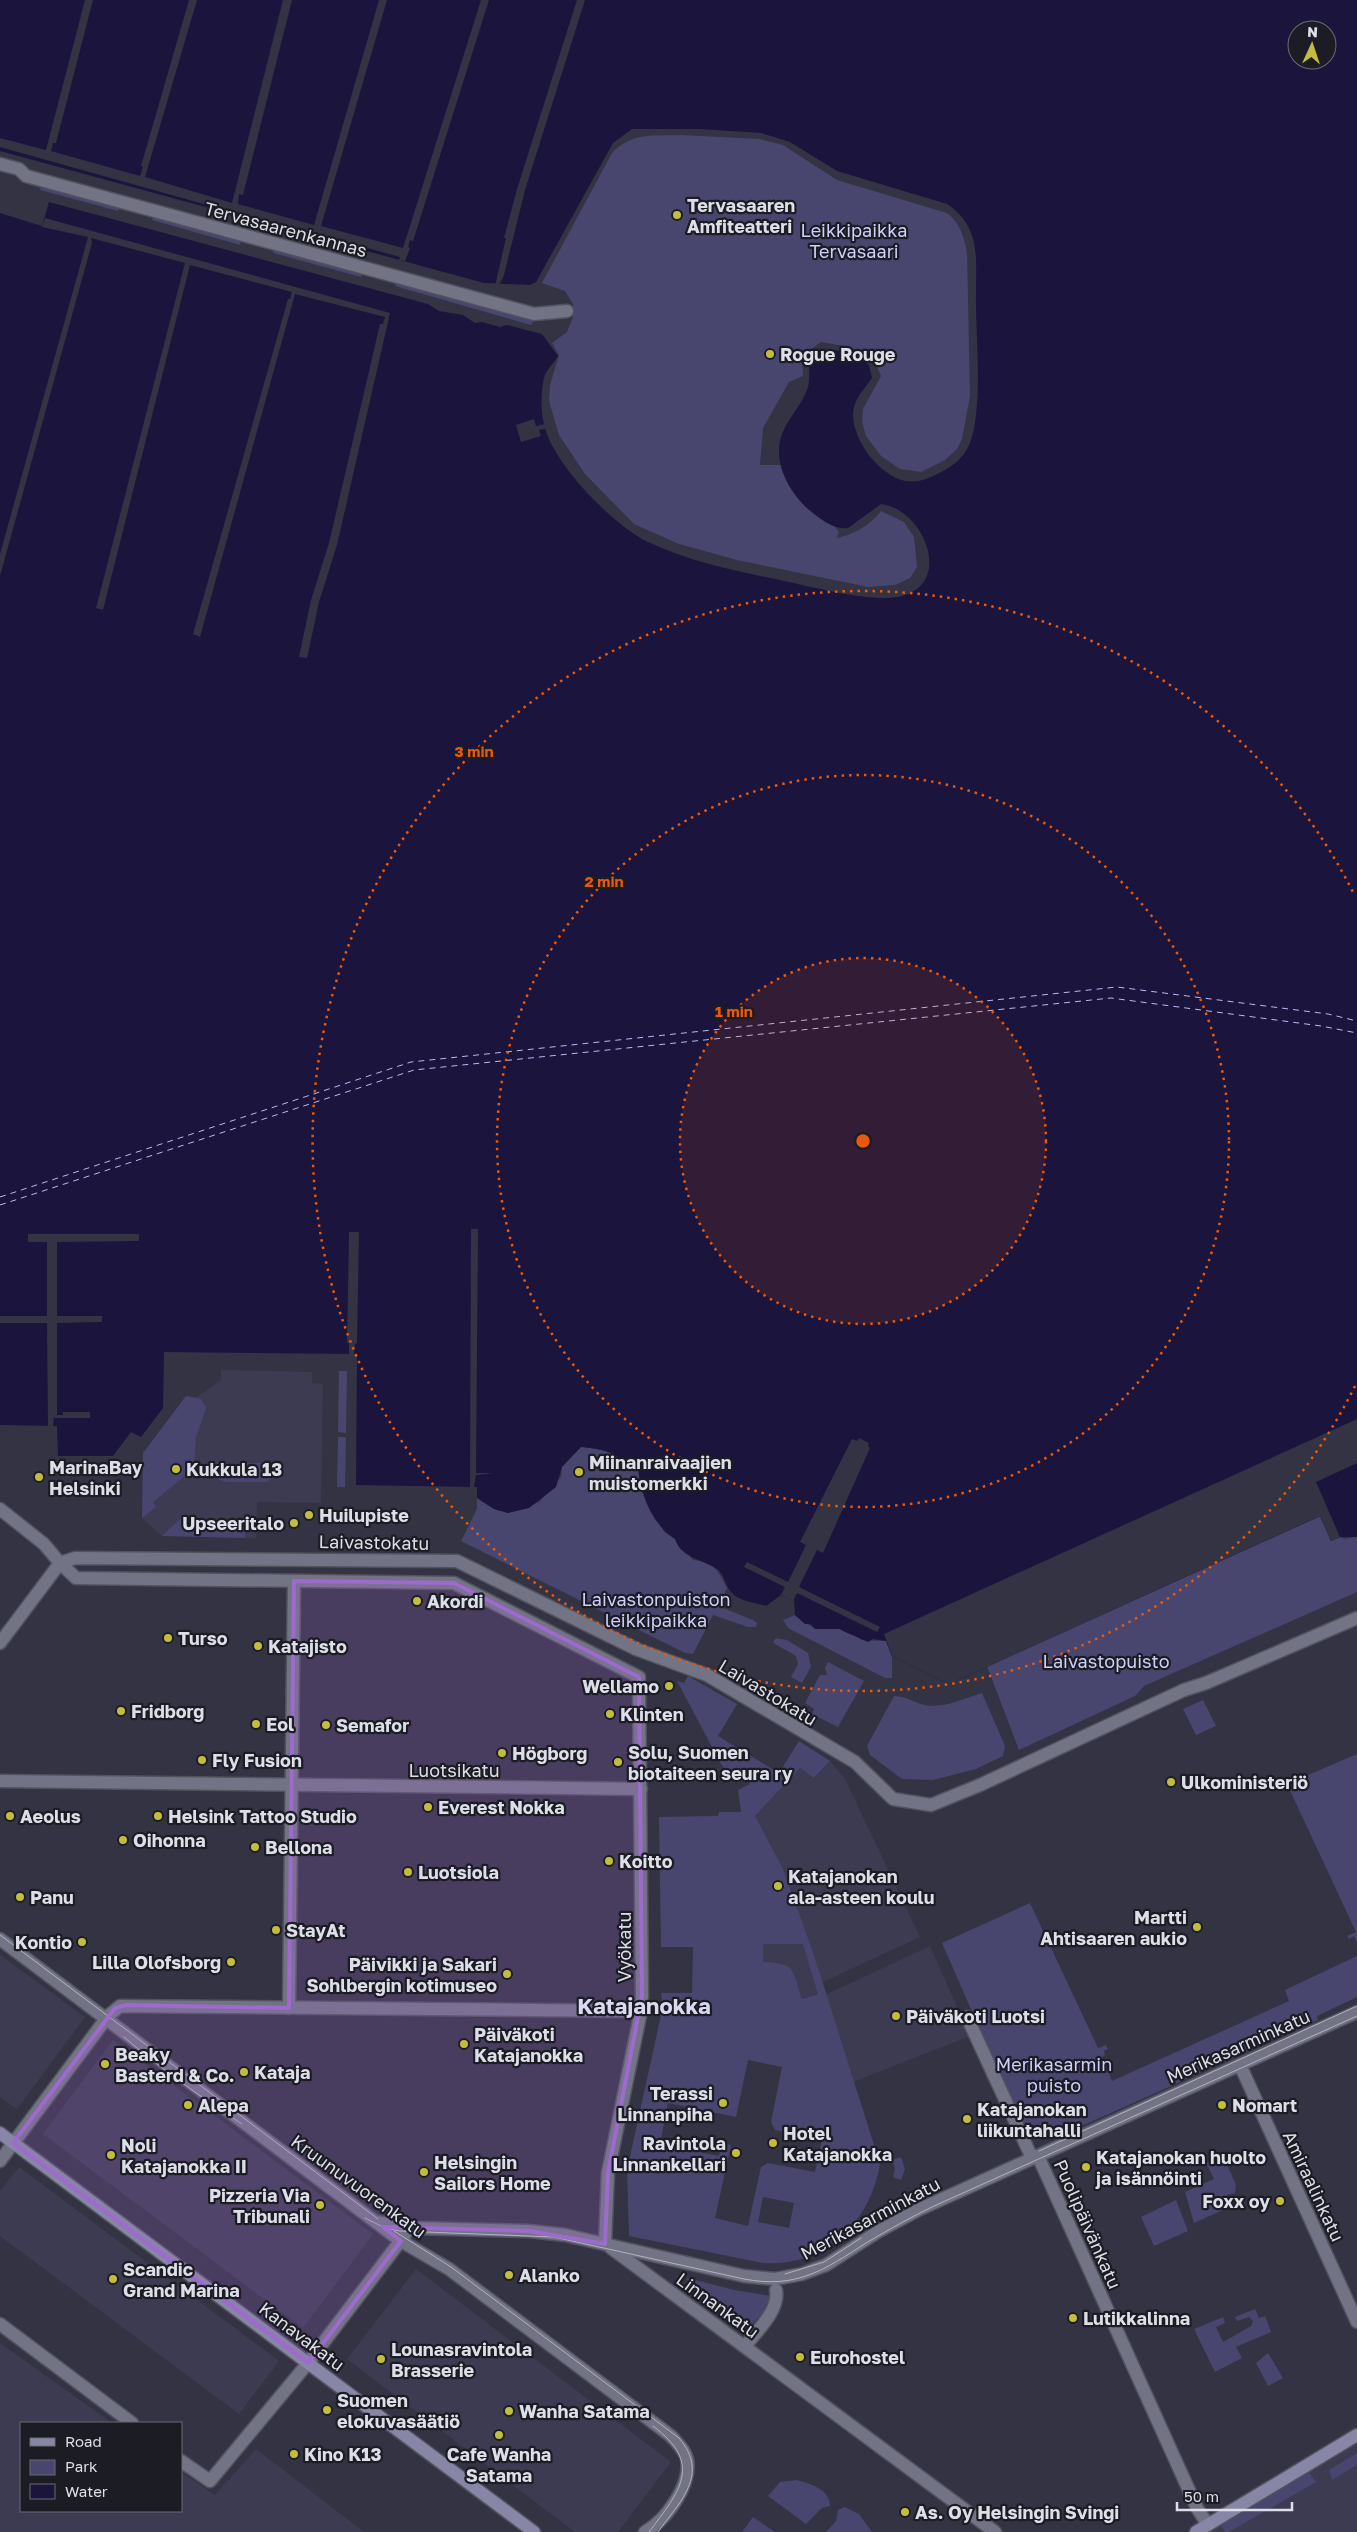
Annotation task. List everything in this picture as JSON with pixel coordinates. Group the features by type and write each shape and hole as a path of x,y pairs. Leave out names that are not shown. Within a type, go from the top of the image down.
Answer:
{"main road":[{"name":"Kanavakatu","path":"0,2133 534,2532"},
{"path":"1196,2532 1357,2435"}],"street":[{"name":"Tervasaarenkannas","path":"0,164 19,169 26,176 534,314 567,311"},
{"path":"0,1509 44,1544 76,1578 294,1581 289,2008"},
{"name":"Laivastokatu","path":"60,1563 75,1558 457,1560 636,1649 707,1675 855,1762 893,1799 931,1805 980,1785 1184,1690 1206,1683 1357,1618"},
{"path":"0,1643 60,1563"},
{"name":"Vyökatu","path":"294,1581 454,1582 639,1677 641,2011 608,2173 605,2244"},
{"name":"Luotsikatu","path":"0,1781 266,1786 641,1789"},
{"name":"Kruunuvuorenkatu","path":"0,1939 376,2222 401,2240 449,2269 663,2430 683,2451 687,2468 684,2484 650,2529"},
{"path":"0,2161 115,2008 132,2005 641,2011"},
{"name":"Merikasarminkatu","path":"605,2244 744,2276 791,2277 826,2265 907,2216 1357,2012"},
{"name":"Puolipäivänkatu","path":"967,2017 1035,2157 1200,2512 1208,2525"},
{"name":"Amiraalinkatu","path":"1240,2065 1357,2322"},
{"name":"Linnankatu","path":"376,2222 411,2228 529,2231 565,2235 605,2244 995,2532"},
{"path":"182,2462 210,2481 308,2363 411,2228"},
{"path":"745,2346 774,2308 777,2296 776,2290"},
{"path":"0,2324 131,2422"}],"highlighted area":[{"path":"294,1581 454,1583 639,1677 642,1996 608,2173 605,2244 529,2231 383,2227 401,2241 308,2363 13,2143 115,2008 126,2005 289,2008"}],"shaded area":[{"path":"221,1370 312,1372 312,1383 323,1384 321,1503 257,1502 256,1538 162,1536 142,1518 143,1453 186,1396 197,1397 221,1380"},
{"name":"Katajanokan ala-asteen koulu","path":"830,1761 845,1779 920,1937 823,1982 824,1991 802,1999 661,1920 659,1817 755,1816 800,1768 815,1778"},
{"name":"Päiväkoti Luotsi","path":"930,1946 970,2036 853,2082 825,1995"},
{"path":"0,1955 85,2017 17,2109 0,2097"},
{"path":"113,2040 373,2234 303,2328 43,2134"},
{"name":"Scandic Grand Marina","path":"19,2167 279,2361 239,2414 0,2236 0,2191"},
{"name":"Wanha Satama","path":"416,2269 671,2462 618,2532 575,2532 347,2359"},
{"path":"0,2343 111,2422 20,2422 20,2512 182,2512 182,2473 215,2495 256,2449 364,2532 0,2532"},
{"path":"1357,2444 1357,2532 1208,2532 1309,2472"}],"green space":[{"name":"Leikkipaikka Tervasaari","path":"680,135 759,139 783,145 837,180 947,213 958,226 963,236 967,253 970,396 962,439 957,449 945,460 921,472 900,469 881,456 866,436 862,422 863,409 881,376 876,366 864,353 849,347 821,342 802,356 803,376 789,382 763,428 760,465 784,465 837,523 835,527 839,532 837,538 861,529 881,511 904,522 914,537 917,567 910,578 895,585 868,587 737,560 679,544 634,524 585,474 559,435 549,401 550,385 559,355 552,343 567,332 573,317 573,304 565,291 542,283 612,153 627,141 635,138"},
{"path":"41,186 119,207 118,211 40,190"},
{"path":"154,216 241,240 240,245 152,220"},
{"path":"274,248 362,272 361,277 273,253"},
{"path":"397,281 535,318 531,325 395,286"},
{"path":"339,1371 347,1371 346,1433 338,1432"},
{"path":"186,1396 201,1399 206,1408 196,1437 194,1466 192,1470 153,1502 156,1507 142,1518 143,1453"},
{"path":"338,1437 346,1437 345,1487 337,1487"},
{"name":"Laivastonpuiston leikkipaikka","path":"581,1447 604,1451 625,1462 638,1460 639,1477 664,1532 675,1539 693,1560 711,1565 718,1572 727,1588 718,1606 753,1620 757,1623 756,1627 748,1627 713,1615 693,1654 685,1653 461,1541 477,1509 477,1498 494,1509 508,1513 539,1502 561,1477 562,1467 567,1460"},
{"path":"213,1462 227,1463 230,1467 236,1467 239,1463 274,1463 280,1470 280,1474 266,1482 225,1482 217,1479 213,1473"},
{"name":"Laivastopuisto","path":"1321,1516 1331,1540 1340,1537 1344,1539 1357,1537 1357,1592 1144,1686 1135,1696 1019,1750 987,1666"},
{"path":"187,1518 246,1520 245,1538 162,1536 179,1520"},
{"path":"795,1615 811,1626 838,1629 855,1635 861,1640 886,1641 892,1657 892,1678 885,1678 788,1628 783,1620"},
{"path":"776,1638 787,1640 808,1653 811,1667 802,1683 791,1677 798,1664 796,1656 775,1644 773,1642"},
{"path":"828,1662 864,1681 838,1727 812,1714 814,1709 805,1703 820,1675 827,1675 825,1668"},
{"path":"688,1676 737,1704 718,1736 779,1773 799,1741 830,1761 814,1778 800,1768 755,1816 783,1869 814,1955 880,2164 875,2185 866,2205 855,2222 841,2237 825,2249 806,2258 785,2262 763,2263 629,2236 627,2170 663,2006 661,1993 692,1993 693,1947 661,1947 659,1817 718,1816 719,1812 741,1812 738,1790 750,1784 744,1772 732,1778 721,1764 677,1681 684,1683","holes":["763,1944 803,1944 818,1994 802,1999 792,1970 788,1966 763,1962","748,2060 782,2067 771,2122 775,2130 822,2139 815,2172 768,2163 761,2167 748,2226 715,2218 731,2145 722,2143 719,2156 660,2144 668,2103 736,2117","763,2197 794,2203 789,2228 758,2222"]},
{"path":"982,1693 1005,1746 1003,1756 976,1769 933,1780 902,1779 870,1755 867,1746 894,1696 924,1705 939,1706"},
{"path":"1203,1700 1216,1726 1196,1735 1183,1709"},
{"path":"1357,1754 1357,1942 1354,1936 1349,1939 1347,1936 1356,1932 1287,1784"},
{"name":"Merikasarmin puisto","path":"1030,1903 1098,2048 1106,2045 1108,2049 1104,2051 1105,2055 1102,2057 1112,2081 1289,2001 1285,1990 1357,1956 1357,1997 1317,2016 1318,2020 1055,2138 1039,2130 1031,2131 1023,2128 942,1943"},
{"path":"1223,2155 1236,2185 1235,2193 1227,2195 1225,2209 1194,2223 1185,2192 1214,2179 1206,2163"},
{"path":"901,2157 905,2169 901,2180 893,2177 895,2168 892,2160"},
{"path":"1176,2200 1188,2231 1154,2246 1141,2217"},
{"path":"686,2279 734,2290 772,2296 767,2308 748,2329"},
{"path":"1255,2309 1259,2318 1265,2316 1271,2332 1236,2347 1242,2358 1215,2372 1194,2329 1223,2317 1225,2323 1216,2327 1223,2342 1251,2326 1253,2321 1249,2317 1237,2321 1235,2317"},
{"path":"1268,2353 1283,2378 1268,2386 1256,2363"},
{"path":"1357,2453 1357,2465 1332,2480 1329,2470"},
{"path":"1309,2472 1316,2482 1229,2532 1225,2532 1220,2524"},
{"path":"796,2480 823,2491 829,2500 830,2506 822,2508 806,2524 768,2496 780,2482"},
{"path":"845,2507 859,2514 872,2532 826,2532 836,2521 838,2510"},
{"path":"753,2517 775,2532 742,2532"}],"water":[{"path":"0,0 1357,0 1357,1537 1340,1537 1331,1541 1320,1516 949,1684 892,1656 886,1641 873,1639 868,1642 839,1629 815,1629 810,1624 805,1624 795,1615 794,1598 793,1601 781,1595 766,1606 737,1597 730,1591 717,1569 682,1550 675,1539 666,1532 652,1515 643,1494 638,1460 625,1462 599,1449 581,1447 562,1467 556,1487 529,1508 508,1513 494,1509 477,1498 477,1487 356,1485 357,1354 164,1352 163,1408 141,1437 131,1432 113,1456 58,1456 57,1426 0,1425 0,213 42,226 49,202 428,304 439,311 463,315 475,323 482,322 500,327 507,325 542,334 558,356 546,372 542,387 542,413 549,439 561,460 582,487 608,513 635,535 682,556 843,594 873,598 897,597 915,590 926,578 929,564 927,548 920,532 910,519 896,509 881,504 848,528 826,523 801,502 788,484 781,464 779,444 785,428 807,390 810,356 816,352 832,350 856,357 869,365 872,378 855,403 853,418 855,429 867,453 886,472 906,481 926,479 953,465 966,451 974,428 978,393 975,248 967,225 959,214 947,204 837,171 790,142 761,133 700,129 632,129 613,143 536,282 530,285 484,283 0,151"}],"pier":[{"path":"85,0 93,0 56,143 53,143 51,151 140,176 143,167 141,166 189,0 197,0 145,177 232,203 283,0 292,0 243,195 239,194 238,204 314,225 379,0 387,0 321,226 403,248 481,0 489,0 413,241 410,240 408,247 410,248 405,261 399,260 400,257 232,211 232,214 225,210 0,147 0,138 46,150"},
{"path":"577,0 585,0 525,190 504,275 499,285 495,286 506,238 504,238 517,189"},
{"path":"45,218 390,313 337,545 319,602 307,658 299,657 311,600 329,543 380,324 383,324 385,317 295,294 200,637 193,634 288,299 290,299 292,292 190,265 103,610 96,608 185,263 91,238 92,243 0,576 0,554 88,237 42,227"},
{"path":"534,419 536,426 546,424 547,428 539,430 541,436 521,442 516,425"},
{"path":"471,1229 478,1229 476,1473 494,1473 476,1475 474,1487 470,1487"},
{"path":"349,1232 359,1232 357,1343 355,1344 354,1354 349,1354 349,1343 347,1343"},
{"path":"28,1234 139,1234 139,1241 57,1242 57,1316 102,1316 102,1322 57,1323 57,1415 63,1415 63,1412 90,1412 90,1418 55,1418 54,1416 53,1426 48,1426 47,1323 0,1323 0,1316 47,1316 47,1242 28,1242"},
{"path":"1357,1419 1357,1463 1316,1482 1340,1537 1331,1541 1320,1516 949,1684 892,1656 884,1634"},
{"path":"859,1438 869,1443 868,1446 870,1448 823,1553 817,1550 799,1587 880,1627 877,1632 797,1593 793,1601 781,1595 785,1587 744,1567 747,1562 788,1582 806,1545 800,1542 852,1439 858,1441"}],"ferry route":[{"path":"0,1197 411,1062 1117,987 1328,1014 1357,1021"},
{"path":"0,1205 414,1070 1111,998 1321,1026 1357,1033"}],"tram line":[{"path":"0,1935 378,2219"},
{"path":"1039,2151 1357,2006"},
{"path":"365,2218 385,2228 400,2231 554,2237 744,2279 763,2281 795,2279 823,2269 891,2228 934,2206 1357,2016"},
{"path":"124,2037 211,2104 242,2124"},
{"path":"394,2231 451,2267 679,2438 688,2451 692,2464 692,2476 682,2498 658,2532"},
{"path":"785,2274 824,2262 861,2238"},
{"path":"649,2532 670,2503 682,2478 682,2465 678,2453 669,2440 653,2426"}],"place":[{"name":"Tervasaaren Amfiteatteri","path":"677,215"},
{"name":"Rogue Rouge","path":"770,354"},
{"name":"Kukkula 13","path":"176,1469"},
{"name":"Miinanraivaajien muistomerkki","path":"579,1472"},
{"name":"MarinaBay Helsinki","path":"39,1477"},
{"name":"Huilupiste","path":"309,1515"},
{"name":"Upseeritalo","path":"294,1523"},
{"name":"Akordi","path":"417,1601"},
{"name":"Turso","path":"168,1638"},
{"name":"Katajisto","path":"258,1646"},
{"name":"Wellamo","path":"669,1686"},
{"name":"Fridborg","path":"121,1711"},
{"name":"Klinten","path":"610,1714"},
{"name":"Eol","path":"256,1724"},
{"name":"Semafor","path":"326,1725"},
{"name":"Högborg","path":"502,1753"},
{"name":"Fly Fusion","path":"202,1760"},
{"name":"Solu, Suomen biotaiteen seura ry","path":"618,1762"},
{"name":"Ulkoministeriö","path":"1171,1782"},
{"name":"Everest Nokka","path":"428,1807"},
{"name":"Aeolus","path":"10,1816"},
{"name":"Helsink Tattoo Studio","path":"158,1816"},
{"name":"Oihonna","path":"123,1840"},
{"name":"Bellona","path":"255,1847"},
{"name":"Koitto","path":"609,1861"},
{"name":"Luotsiola","path":"408,1872"},
{"name":"Katajanokan ala-asteen koulu","path":"778,1886"},
{"name":"Panu","path":"20,1897"},
{"name":"Martti Ahtisaaren aukio","path":"1197,1927"},
{"name":"StayAt","path":"276,1930"},
{"name":"Kontio","path":"82,1942"},
{"name":"Lilla Olofsborg","path":"231,1962"},
{"name":"Päivikki ja Sakari Sohlbergin kotimuseo","path":"507,1974"},
{"name":"Päiväkoti Luotsi","path":"896,2016"},
{"name":"Päiväkoti Katajanokka","path":"464,2044"},
{"name":"Beaky Basterd & Co.","path":"105,2064"},
{"name":"Kataja","path":"244,2072"},
{"name":"Terassi Linnanpiha","path":"723,2103"},
{"name":"Alepa","path":"188,2105"},
{"name":"Nomart","path":"1222,2105"},
{"name":"Katajanokan liikuntahalli","path":"967,2119"},
{"name":"Hotel Katajanokka","path":"773,2143"},
{"name":"Ravintola Linnankellari","path":"736,2153"},
{"name":"Noli Katajanokka II","path":"111,2155"},
{"name":"Katajanokan huolto ja isännöinti","path":"1086,2167"},
{"name":"Helsingin Sailors Home","path":"424,2172"},
{"name":"Foxx oy","path":"1280,2201"},
{"name":"Pizzeria Via Tribunali","path":"320,2205"},
{"name":"Alanko","path":"509,2275"},
{"name":"Scandic Grand Marina","path":"113,2279"},
{"name":"Lutikkalinna","path":"1073,2318"},
{"name":"Eurohostel","path":"800,2357"},
{"name":"Lounasravintola Brasserie","path":"381,2359"},
{"name":"Suomen elokuvasäätiö","path":"327,2410"},
{"name":"Wanha Satama","path":"509,2411"},
{"name":"Cafe Wanha Satama","path":"499,2435"},
{"name":"Kino K13","path":"294,2454"},
{"name":"As. Oy Helsingin Svingi","path":"905,2512"}],"district":[{"name":"Katajanokka","path":"644,2005"}]}
